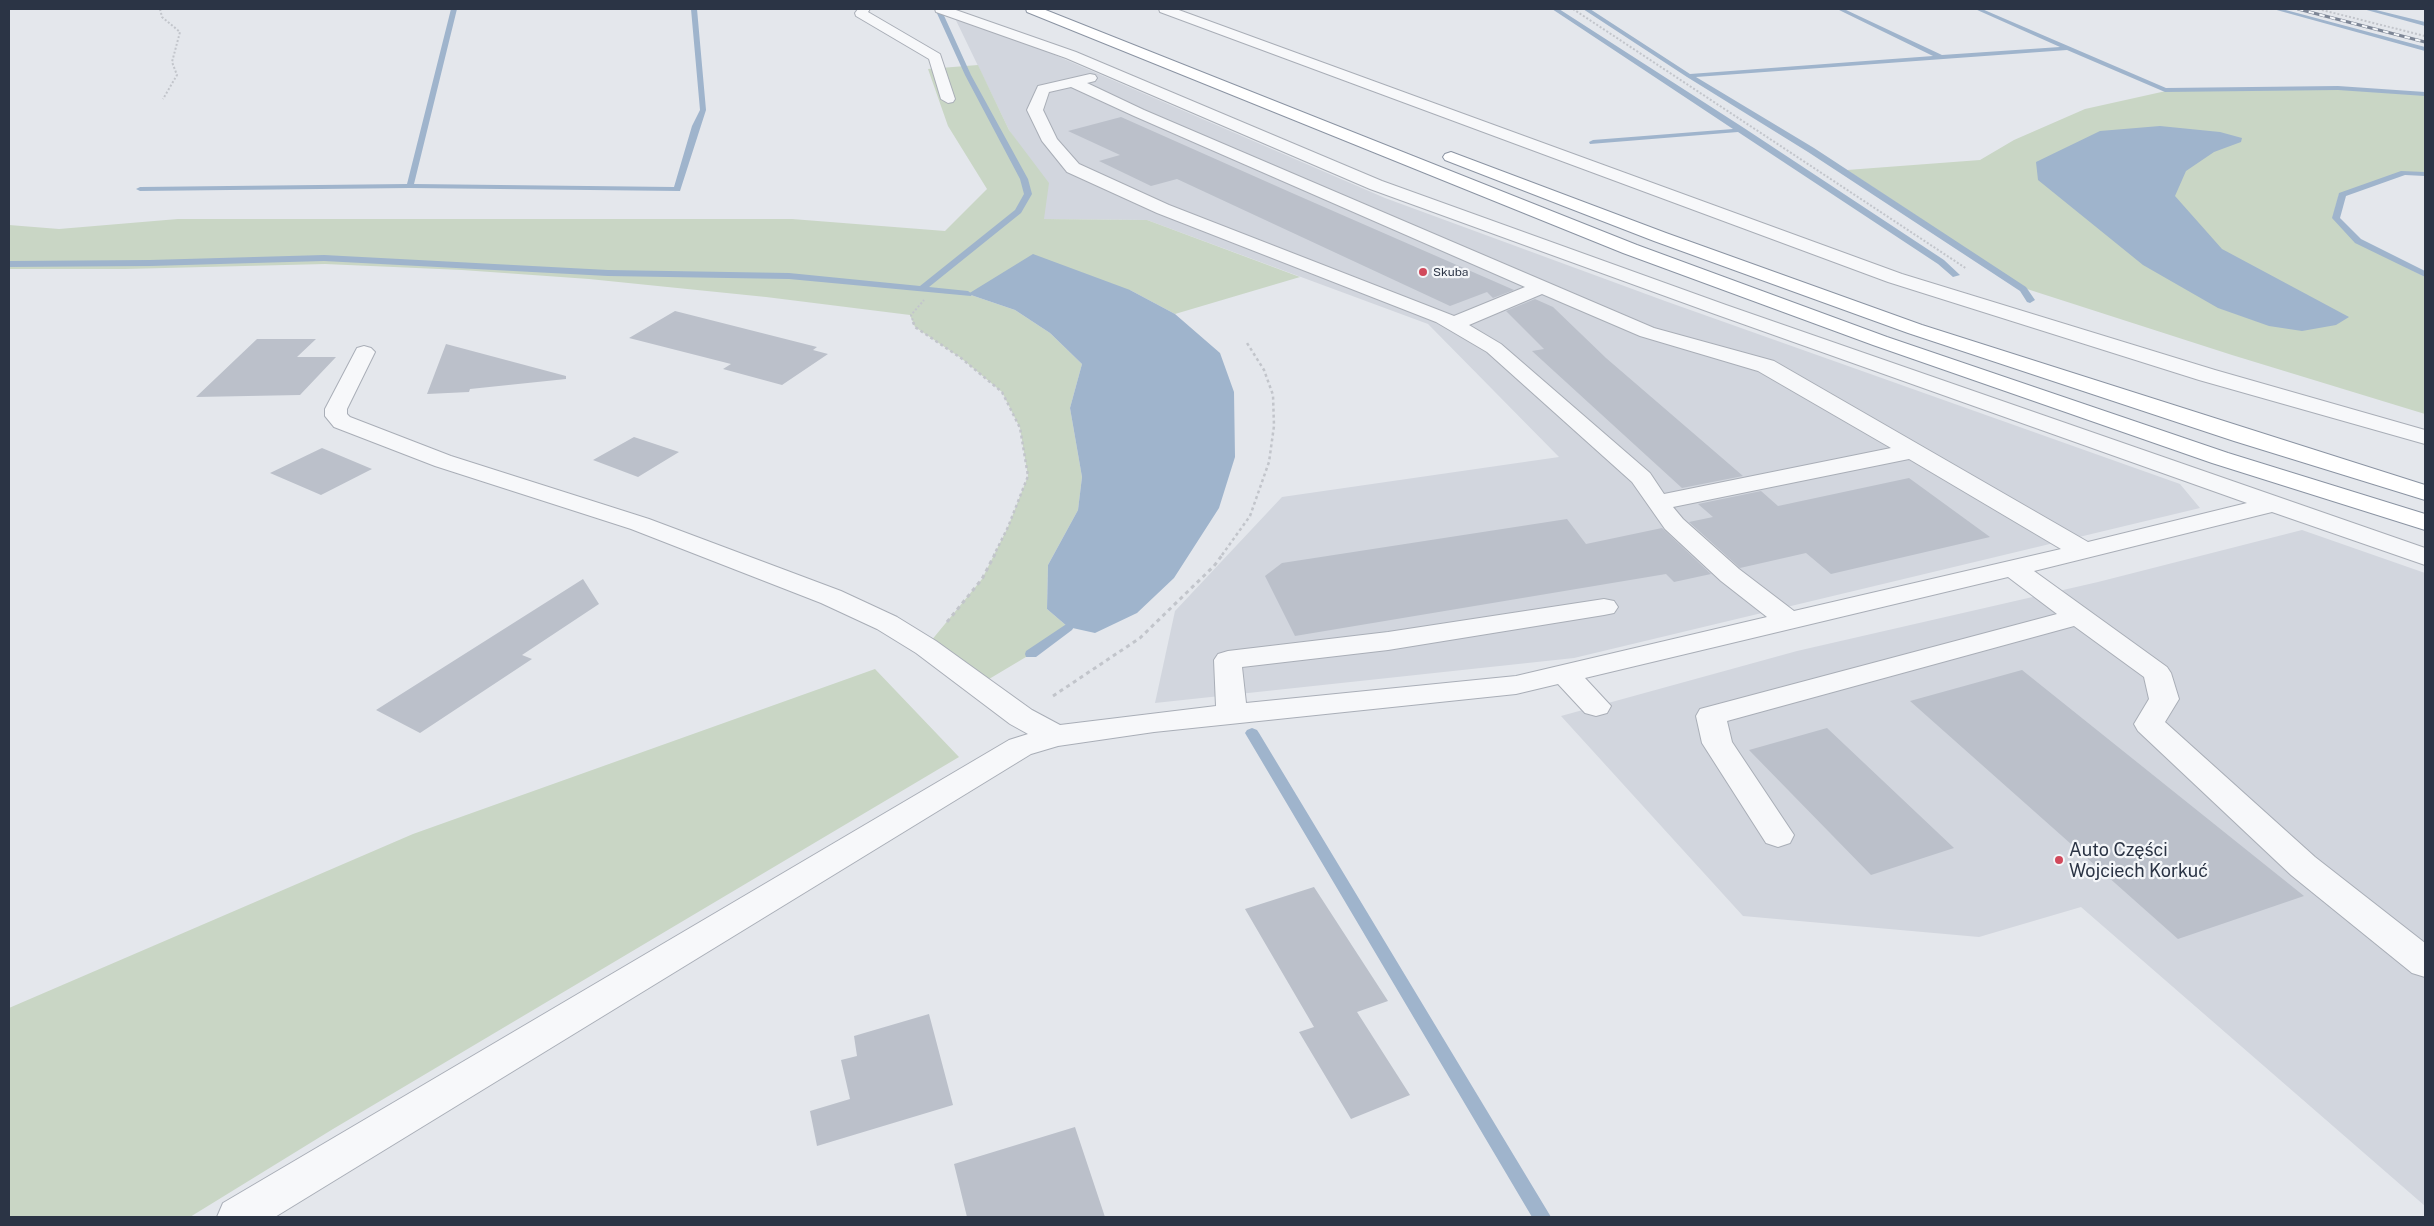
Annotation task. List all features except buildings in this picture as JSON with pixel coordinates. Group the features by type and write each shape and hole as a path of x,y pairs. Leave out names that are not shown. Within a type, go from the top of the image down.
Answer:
{"highway":[{"path":"1032,9 1630,249 1756,296 1880,341 2220,458 2425,522"},
{"path":"1351,117 1660,237 1916,329 2425,494"}],"street":[{"path":"864,9 861,13 935,57 948,99"},
{"path":"941,9 1071,55 1376,185 1738,316 2425,557"},
{"path":"1165,9 1895,278 2208,375 2425,437"},
{"path":"1113,73 1043,89 1035,110 1050,141 1073,168 1163,209 1442,318 1494,348 1642,478 1657,503 1674,524 1730,575 1790,620"},
{"path":"1073,82 1140,113 1647,332 1766,366 2084,551"},
{"path":"1453,324 1542,287"},
{"path":"364,352 336,409 336,416 342,422 443,461 640,524 761,568 831,597 887,623 926,647 1021,717 1056,736"},
{"path":"1657,503 1912,451"},
{"path":"238,1217 1020,748 1056,736 1154,722 1516,685 2084,551 2273,504"},
{"path":"2011,567 2158,673 2164,699 2149,724 2303,866 2425,963"},
{"path":"1232,714 1228,660 1388,641 1604,607"},
{"path":"1778,834 1717,742 1711,716 2080,616"},
{"path":"1565,674 1596,706"}],"path":[{"path":"160,9 162,17 180,32 172,62 177,75 163,99"},
{"path":"1573,9 1994,286 1994,301 2000,312"},
{"path":"2318,9 2425,36"},
{"path":"924,300 910,315 915,328 961,358 1002,392 1020,428 1028,476 1008,527 982,579 926,647"},
{"path":"1021,717 1140,638 1214,566 1250,516 1269,462 1274,426 1273,396 1264,370 1247,344"}],"shaded area":[{"path":"951,10 1385,198 1665,301 2180,484 2200,508 1574,658 1155,703 1175,611 1282,497 1559,457 1428,324 1147,220 1044,219 1021,148 1009,130"},
{"name":"Auto Części Wojciech Korkuć","path":"2302,530 2425,573 2425,1206 2081,907 1979,937 1743,916 1561,716 1797,651 2098,582"}],"green space":[{"path":"978,65 1009,130 1049,183 1044,219 1147,220 1300,277 1175,314 1130,290 968,294 1015,310 1050,333 1082,364 1070,408 1082,477 1078,510 1048,565 1047,609 1068,627 1031,654 979,685 926,647 982,579 1008,527 1028,476 1020,428 1002,392 961,358 915,327 910,315 766,297 589,279 462,270 325,264 125,269 9,269 9,225 59,229 178,219 792,219 945,231 987,189 948,126 928,69"},
{"path":"2341,89 2425,94 2425,173 2402,173 2339,194 2333,217 2355,241 2425,277 2425,414 2232,355 2027,289 1847,170 1980,160 2014,140 2085,109 2166,91"},
{"path":"875,669 959,757 333,1129 190,1217 9,1217 9,1008 413,834"}],"water":[{"path":"2160,126 2220,132 2242,138 2241,142 2214,152 2186,171 2175,196 2222,249 2349,317 2336,325 2302,331 2269,326 2218,308 2143,265 2038,180 2036,162 2100,131"},
{"path":"1033,254 1130,290 1175,314 1220,353 1234,392 1235,457 1219,508 1174,578 1137,613 1095,633 1068,627 1047,609 1048,565 1078,510 1082,477 1070,408 1082,364 1050,333 1015,310 968,294"}],"waterway":[{"path":"410,186 454,9"},
{"path":"410,186 677,189 696,126 703,110 694,9"},
{"path":"922,289 1018,211 1028,194 1024,179 968,75 938,9"},
{"path":"1555,9 1740,130"},
{"path":"1586,9 1689,76"},
{"path":"1840,9 1940,57"},
{"path":"1978,9 2165,90 2338,88 2425,94"},
{"path":"2276,9 2425,49"},
{"path":"2366,9 2425,24"},
{"path":"1689,76 2066,48"},
{"path":"1689,76 1811,150 2023,289 2030,300"},
{"path":"1593,142 1740,130"},
{"path":"1740,130 1941,262 1956,275"},
{"path":"2425,174 2404,173 2342,195 2336,218 2358,241 2425,274"},
{"path":"140,189 410,186"},
{"path":"9,264 150,263 324,258 608,273 789,276 968,294"},
{"path":"1031,654 1068,627"},
{"path":"1252,733 1542,1217"}],"railway":[{"path":"2298,9 2425,42"}],"place":[{"name":"Skuba","path":"1423,272"},
{"name":"Auto Części Wojciech Korkuć","path":"2059,860"}]}
